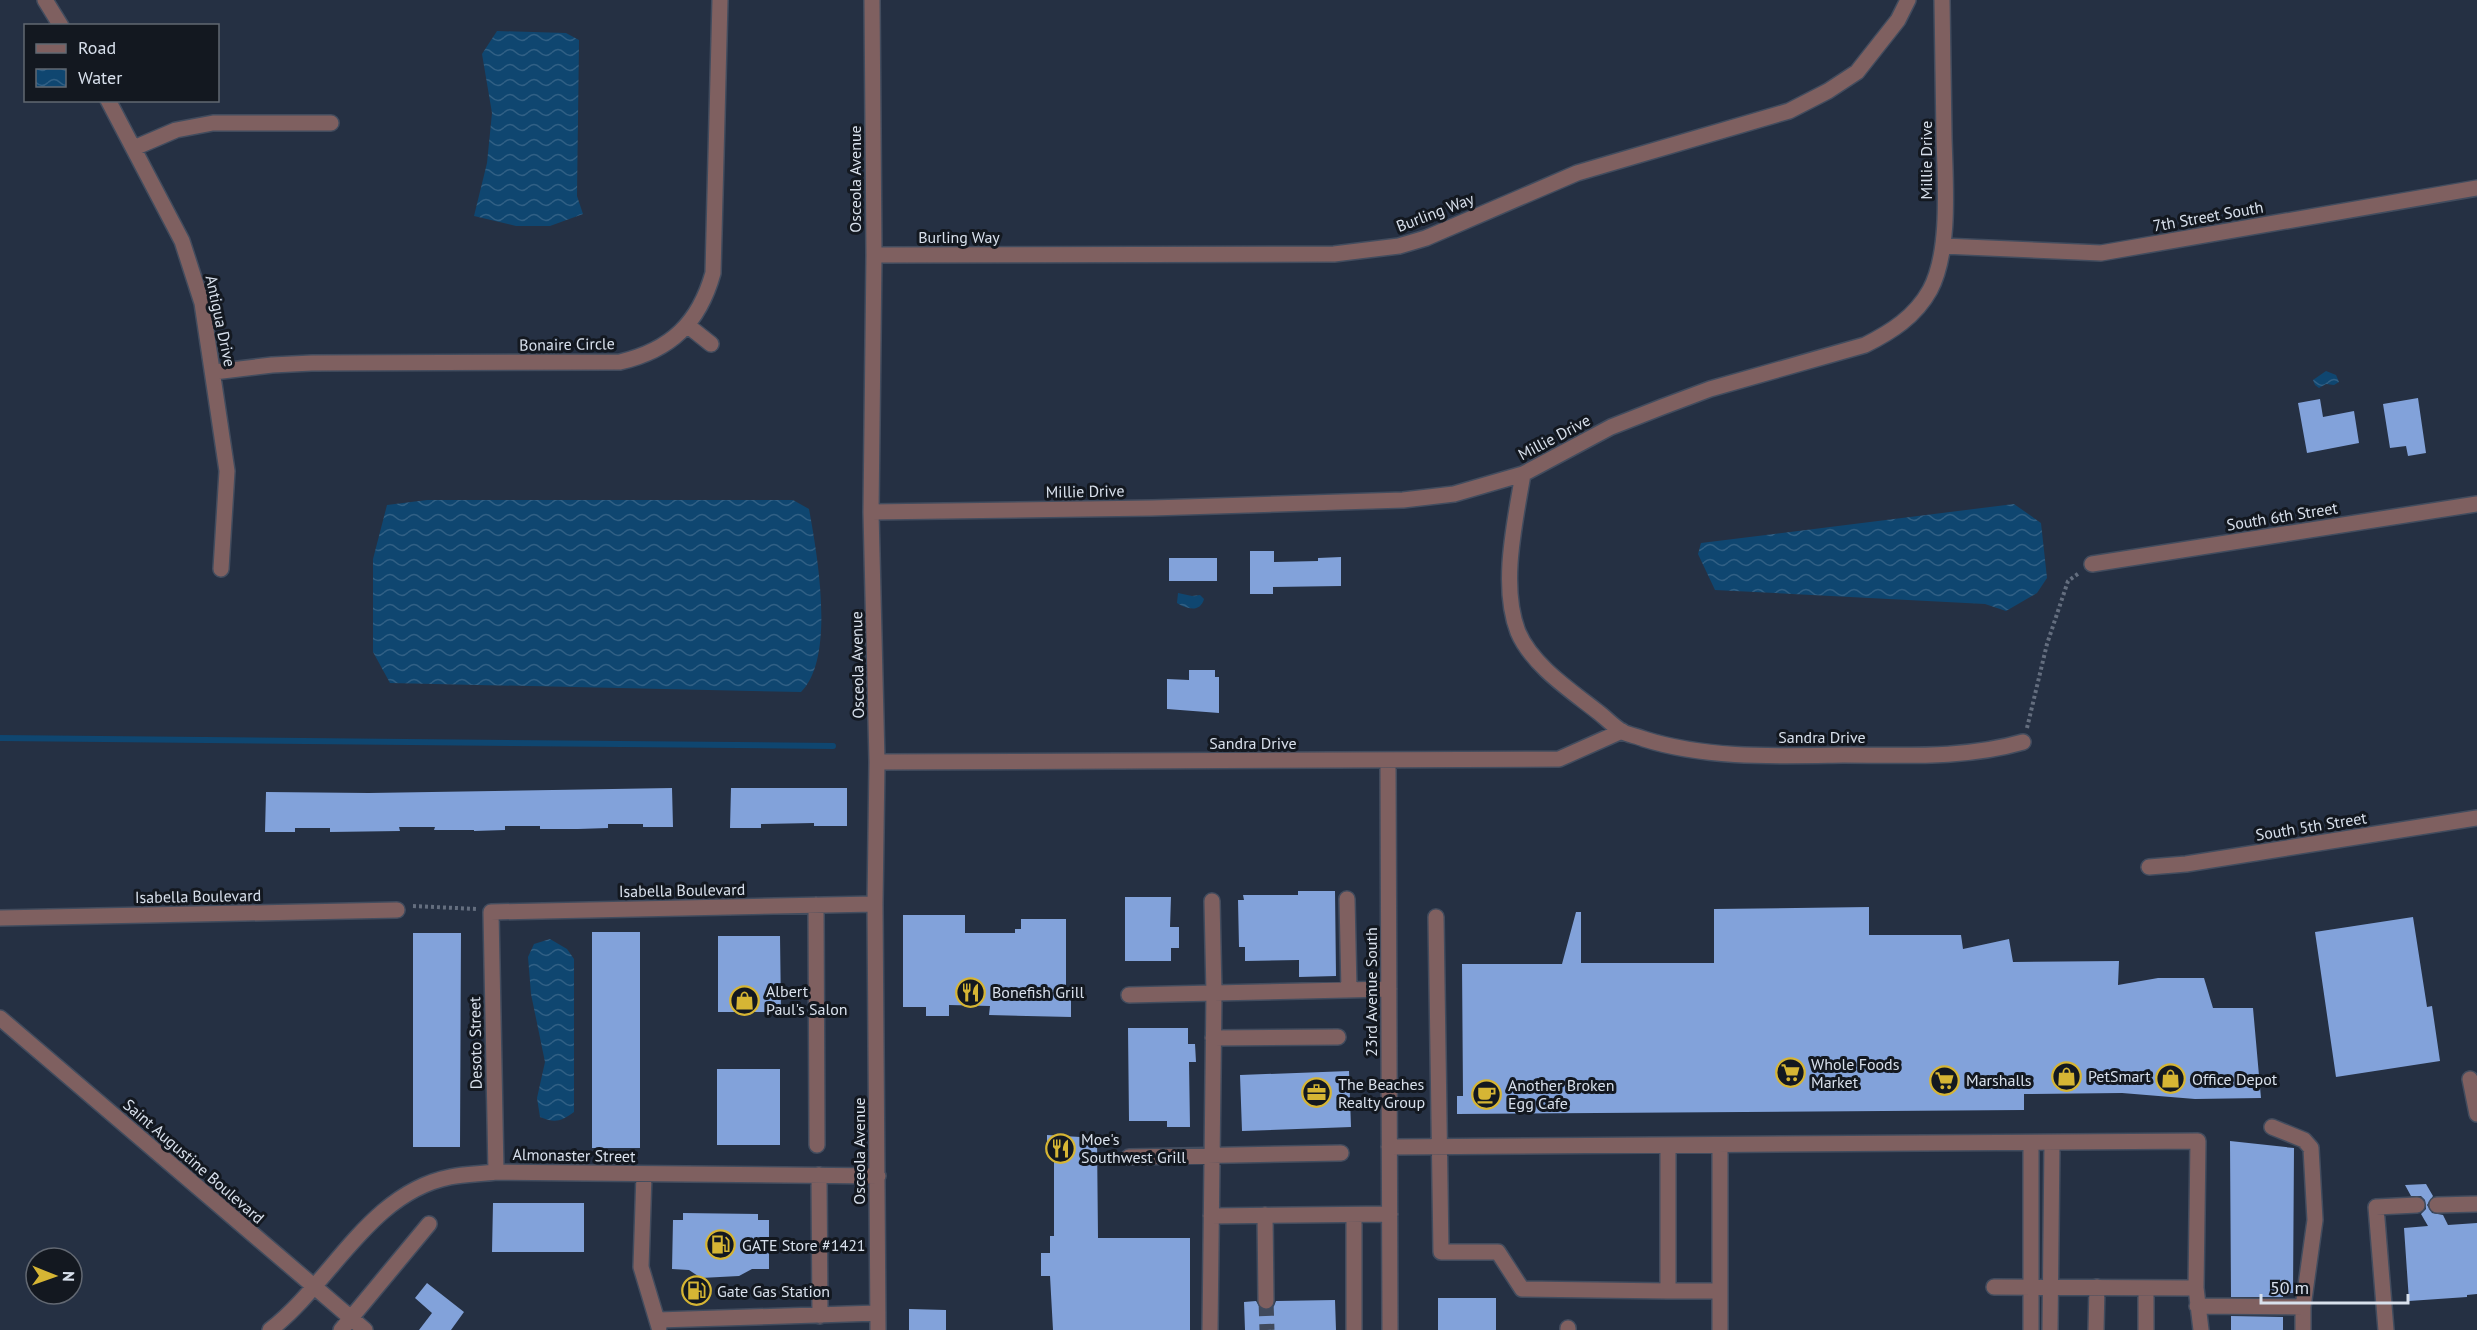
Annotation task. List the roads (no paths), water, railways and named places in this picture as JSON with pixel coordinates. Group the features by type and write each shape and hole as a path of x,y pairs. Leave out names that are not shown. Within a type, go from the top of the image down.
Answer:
{"street":[{"path":"45,0 60,24"},
{"name":"Bonaire Circle","path":"214,372 312,363 620,362 640,357 657,349 687,325 707,292 715,254 720,0"},
{"name":"Osceola Avenue","path":"872,0 874,255 872,512 877,762 875,904 878,1330"},
{"name":"Burling Way","path":"874,255 1334,254 1399,246 1426,238 1577,173 1789,111 1828,91 1857,72 1898,20 1908,0"},
{"name":"Millie Drive","path":"872,512 1152,508 1403,500 1454,494 1523,474 1611,427 1662,407 1710,390 1865,345 1889,333 1912,314 1930,290 1938,270 1943,246 1942,0"},
{"name":"Antigua Drive","path":"109,102 182,241 202,303 227,471 221,568"},
{"path":"134,148 176,130 213,123 332,123"},
{"name":"7th Street South","path":"1943,246 2101,253 2477,188"},
{"path":"687,325 711,344"},
{"name":"Sandra Drive","path":"1523,474 1511,556 1512,610 1519,633 1551,674 1622,731 1662,744 1695,750 1776,756 1943,755 1996,750 2023,742"},
{"name":"South 6th Street","path":"2092,564 2477,504"},
{"name":"Sandra Drive","path":"877,762 1559,759 1622,731"},
{"name":"23rd Avenue South","path":"1388,761 1390,1330"},
{"name":"South 5th Street","path":"2149,867 2186,864 2477,818"},
{"path":"1347,899 1349,990"},
{"path":"1210,1330 1214,993 1212,901"},
{"name":"Isabella Boulevard","path":"490,912 875,904"},
{"path":"816,906 817,1145"},
{"name":"Isabella Boulevard","path":"0,918 397,910"},
{"name":"Desoto Street","path":"490,912 496,1172"},
{"path":"1436,917 1442,1252 1498,1252 1522,1289 1720,1291"},
{"path":"1129,995 1389,989"},
{"name":"Saint Augustine Boulevard","path":"0,1018 314,1287 346,1324 365,1330"},
{"path":"1213,1038 1338,1037"},
{"path":"2470,1079 2477,1114"},
{"path":"2272,1127 2304,1140 2311,1148 2315,1220 2303,1307 2303,1330"},
{"path":"1389,1147 2198,1141 2196,1288 2201,1330"},
{"path":"2031,1143 2031,1330"},
{"path":"2050,1330 2052,1143"},
{"path":"1668,1145 1668,1291"},
{"path":"1720,1145 1720,1330"},
{"path":"1129,1157 1341,1153"},
{"name":"Almonaster Street","path":"270,1330 314,1287 379,1212 415,1190 448,1177 496,1172 878,1176"},
{"path":"644,1174 641,1267 658,1325 800,1324 820,1316 837,1323 878,1313"},
{"path":"819,1175 820,1316"},
{"path":"2438,1204 2477,1204"},
{"path":"2386,1330 2376,1207 2417,1205"},
{"path":"1211,1216 1390,1214"},
{"path":"1265,1215 1266,1301"},
{"path":"1354,1215 1354,1330"},
{"path":"346,1324 429,1224"},
{"path":"1994,1287 2196,1288"},
{"path":"2096,1330 2097,1287"},
{"path":"2146,1288 2146,1330"},
{"path":"2197,1305 2303,1307"}],"water":[{"path":"497,31 566,33 579,40 577,196 583,214 550,226 516,226 474,216 487,163 492,113 482,54"},
{"path":"2326,371 2336,375 2339,382 2334,385 2326,384 2319,388 2313,380"},
{"path":"427,500 793,500 809,509 819,577 821,631 812,676 801,692 390,683 373,652 373,559 387,505"},
{"path":"2014,504 2041,523 2047,578 2037,593 2006,611 1985,604 1715,590 1698,554 1701,543"},
{"path":"1178,593 1200,595 1204,599 1200,606 1189,608 1177,603"},
{"path":"550,939 567,949 574,959 574,1112 561,1120 553,1121 540,1117 537,1098 545,1062 531,994 528,957 534,944"}],"waterway":[{"path":"0,738 833,746"}],"tunnel":[{"path":"1266,1301 1267,1330"}],"place":[{"name":"Bonefish Grill","path":"971,992"},
{"name":"Albert Paul's Salon","path":"745,1000"},
{"name":"Whole Foods Market","path":"1790,1073"},
{"name":"PetSmart","path":"2067,1076"},
{"name":"Office Depot","path":"2171,1079"},
{"name":"Marshalls","path":"1945,1080"},
{"name":"The Beaches Realty Group","path":"1317,1093"},
{"name":"Another Broken Egg Cafe","path":"1487,1094"},
{"name":"Moe's Southwest Grill","path":"1060,1148"},
{"name":"GATE Store #1421","path":"721,1245"},
{"name":"Gate Gas Station","path":"696,1291"}]}
